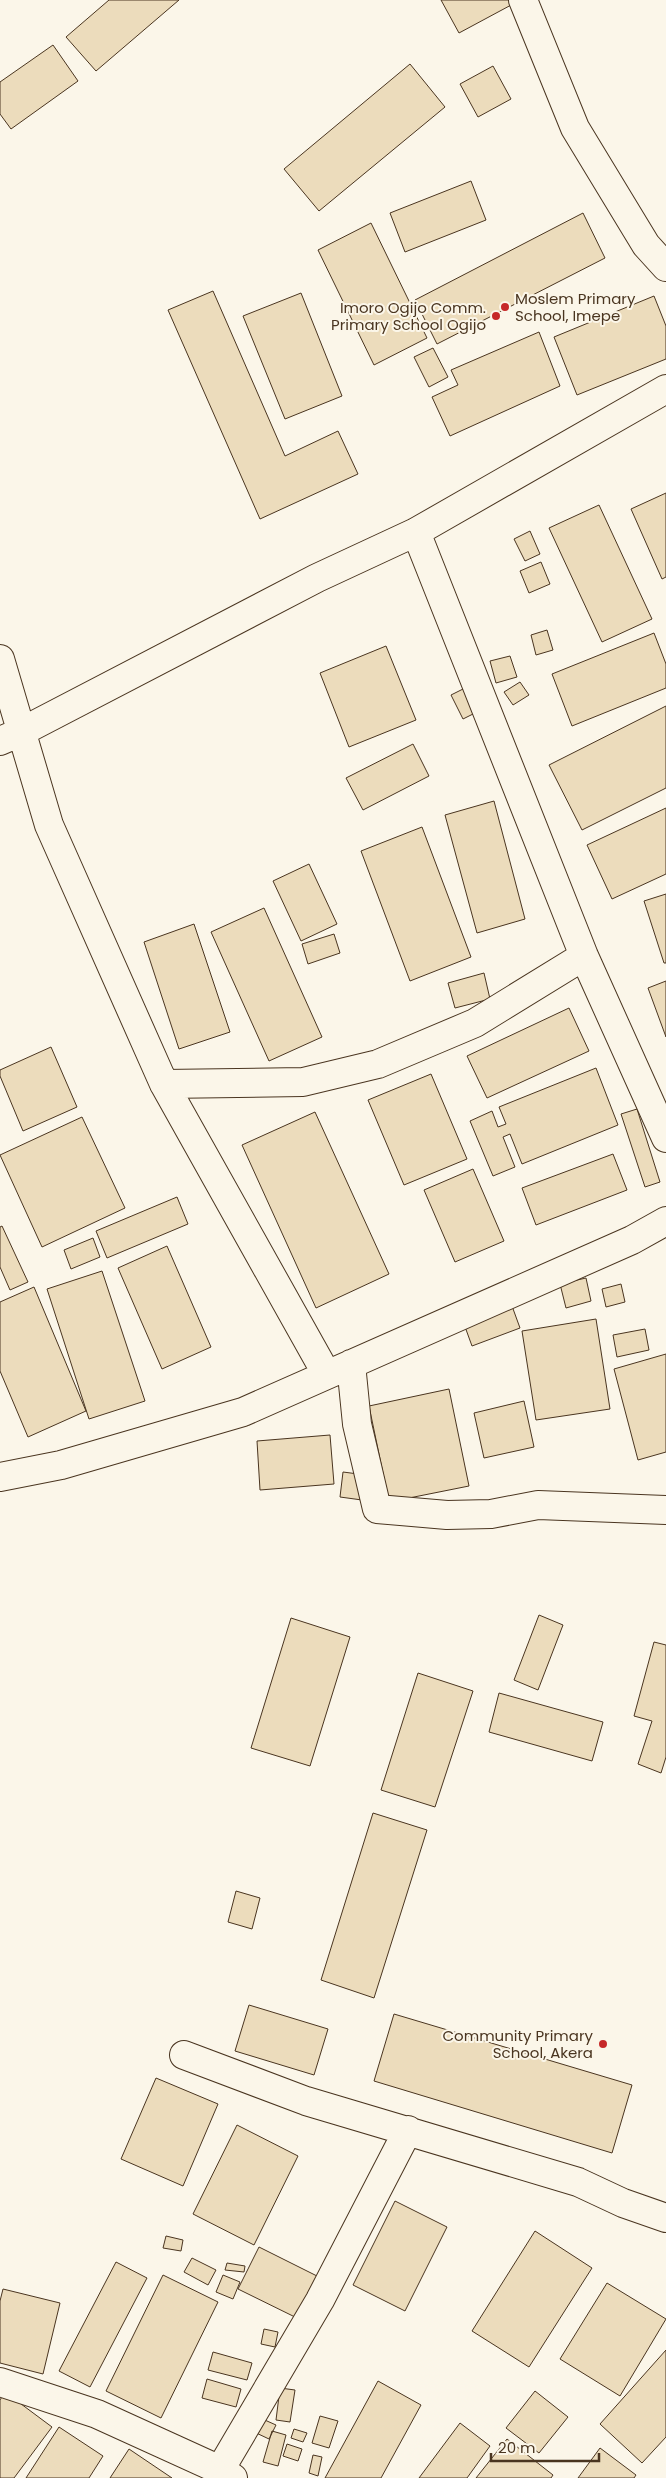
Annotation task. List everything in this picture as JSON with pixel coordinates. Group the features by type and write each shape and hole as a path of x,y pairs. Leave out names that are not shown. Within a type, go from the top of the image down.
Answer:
{"street":[{"path":"523,0 575,128 646,245 666,267"},
{"path":"11,736 317,578 416,532 666,389"},
{"path":"416,532 584,956 666,1138"},
{"path":"0,660 11,736 164,1084 339,1369 357,1424 377,1508 447,1515 491,1514 538,1505 666,1510"},
{"path":"164,1084 303,1082 378,1064 475,1023 584,956"},
{"path":"0,1477 61,1465 243,1412 632,1240 666,1222"},
{"path":"184,2056 306,2101 578,2182 623,2203 666,2218"},
{"path":"0,2382 97,2414 226,2474 320,2300 408,2130"}],"building":[{"path":"109,0 179,0 96,71 66,37"},
{"path":"441,0 511,0 513,4 459,33"},
{"path":"53,45 78,81 11,129 0,114 0,82"},
{"path":"410,64 445,107 319,211 284,169"},
{"path":"493,66 511,99 478,117 460,84"},
{"path":"471,181 486,220 405,252 390,213"},
{"path":"583,213 605,258 437,344 415,300"},
{"path":"371,223 427,338 374,365 318,250"},
{"path":"213,291 285,456 338,431 358,474 260,519 168,310"},
{"path":"301,293 342,396 285,419 243,316"},
{"path":"654,296 666,326 666,359 577,395 554,337"},
{"path":"539,332 560,386 450,436 432,397 458,385 451,370"},
{"path":"433,348 448,377 429,387 414,357"},
{"path":"666,493 666,577 662,579 631,509"},
{"path":"599,505 652,619 602,642 549,528"},
{"path":"530,531 540,554 525,561 514,539"},
{"path":"541,562 550,584 529,593 520,571"},
{"path":"547,630 553,650 536,655 531,635"},
{"path":"654,633 666,664 666,688 572,726 552,674"},
{"path":"386,646 416,720 349,747 320,673"},
{"path":"510,656 517,677 496,683 490,661"},
{"path":"520,682 529,695 513,705 504,692"},
{"path":"465,688 477,712 463,719 451,695"},
{"path":"666,706 666,788 582,830 549,765"},
{"path":"413,744 429,776 363,810 346,778"},
{"path":"494,801 525,919 477,933 445,815"},
{"path":"666,808 666,874 612,899 587,845"},
{"path":"422,827 471,957 410,981 361,851"},
{"path":"309,864 337,924 301,941 273,881"},
{"path":"666,894 666,963 664,963 644,901"},
{"path":"264,908 322,1037 269,1061 211,932"},
{"path":"194,924 230,1032 179,1049 144,942"},
{"path":"334,934 340,953 308,964 302,944"},
{"path":"484,973 490,999 455,1008 448,983"},
{"path":"666,981 666,1037 648,988"},
{"path":"569,1008 589,1051 487,1098 467,1056"},
{"path":"51,1047 77,1107 23,1131 0,1076 0,1070"},
{"path":"596,1068 618,1125 522,1164 510,1134 503,1137 515,1167 493,1176 470,1121 492,1111 498,1127 506,1124 499,1107"},
{"path":"431,1074 467,1159 404,1185 368,1100"},
{"path":"637,1109 660,1182 645,1187 621,1114"},
{"path":"315,1112 389,1274 316,1308 242,1145"},
{"path":"82,1117 125,1208 42,1247 0,1155"},
{"path":"613,1154 627,1190 536,1225 522,1188"},
{"path":"473,1169 504,1241 455,1262 424,1190"},
{"path":"177,1197 188,1224 107,1258 96,1231"},
{"path":"2,1226 28,1282 10,1290 0,1267 0,1227"},
{"path":"93,1238 100,1257 71,1269 64,1250"},
{"path":"167,1246 211,1347 162,1369 118,1268"},
{"path":"102,1271 145,1401 89,1419 47,1289"},
{"path":"586,1278 591,1301 566,1308 560,1284"},
{"path":"621,1284 625,1302 606,1307 602,1289"},
{"path":"34,1287 86,1411 28,1437 0,1371 0,1302"},
{"path":"512,1306 520,1328 472,1346 464,1324"},
{"path":"596,1319 610,1409 536,1420 522,1331"},
{"path":"645,1329 649,1350 617,1357 613,1335"},
{"path":"666,1354 666,1452 638,1460 614,1369"},
{"path":"449,1389 469,1486 389,1502 369,1406"},
{"path":"524,1401 534,1447 484,1458 474,1413"},
{"path":"330,1435 334,1484 260,1490 257,1441"},
{"path":"343,1472 366,1475 362,1500 340,1497"},
{"path":"539,1615 563,1625 538,1690 514,1680"},
{"path":"291,1618 350,1637 310,1766 251,1748"},
{"path":"654,1642 666,1645 666,1757 661,1773 638,1764 652,1721 634,1716"},
{"path":"418,1673 473,1691 435,1807 381,1790"},
{"path":"499,1693 603,1722 592,1761 489,1732"},
{"path":"373,1813 427,1830 374,1998 321,1980"},
{"path":"236,1891 260,1898 252,1929 228,1922"},
{"path":"249,2005 328,2029 314,2075 235,2051"},
{"path":"394,2014 632,2085 612,2153 374,2081"},
{"path":"156,2078 218,2104 183,2186 121,2159"},
{"path":"237,2125 298,2156 254,2245 193,2214"},
{"path":"395,2201 447,2227 405,2311 353,2285"},
{"path":"535,2231 592,2268 529,2367 472,2331"},
{"path":"166,2236 183,2240 181,2251 163,2248"},
{"path":"259,2247 319,2277 299,2319 238,2289"},
{"path":"192,2258 216,2270 208,2285 184,2272"},
{"path":"116,2262 147,2278 90,2387 59,2371"},
{"path":"227,2263 245,2266 244,2272 225,2270"},
{"path":"163,2275 218,2302 161,2418 106,2391"},
{"path":"223,2275 240,2282 233,2299 216,2292"},
{"path":"607,2283 666,2319 620,2396 560,2359"},
{"path":"3,2289 60,2303 43,2374 0,2363 0,2301"},
{"path":"264,2329 278,2332 275,2347 261,2344"},
{"path":"666,2350 666,2437 642,2463 600,2424"},
{"path":"213,2352 252,2363 247,2380 208,2370"},
{"path":"207,2379 241,2389 236,2407 202,2398"},
{"path":"378,2381 421,2405 381,2478 325,2478"},
{"path":"280,2388 295,2390 290,2422 276,2420"},
{"path":"535,2391 568,2417 539,2453 506,2428"},
{"path":"5,2392 52,2427 14,2478 0,2478 0,2400"},
{"path":"320,2416 338,2421 329,2448 312,2443"},
{"path":"258,2417 276,2425 269,2439 252,2431"},
{"path":"460,2423 490,2446 467,2478 419,2478"},
{"path":"59,2427 103,2456 89,2478 26,2478"},
{"path":"294,2429 307,2433 303,2442 291,2438"},
{"path":"272,2431 286,2435 278,2466 263,2462"},
{"path":"507,2439 553,2475 551,2478 476,2478"},
{"path":"287,2444 302,2449 298,2461 283,2456"},
{"path":"600,2448 636,2475 634,2478 578,2478"},
{"path":"129,2449 172,2478 110,2478"},
{"path":"313,2455 322,2457 318,2476 309,2473"}],"place":[{"name":"Moslem Primary School, Imepe","path":"505,307"},
{"name":"Imoro Ogijo Comm. Primary School Ogijo","path":"496,316"},
{"name":"Community Primary School, Akera","path":"603,2044"}]}
